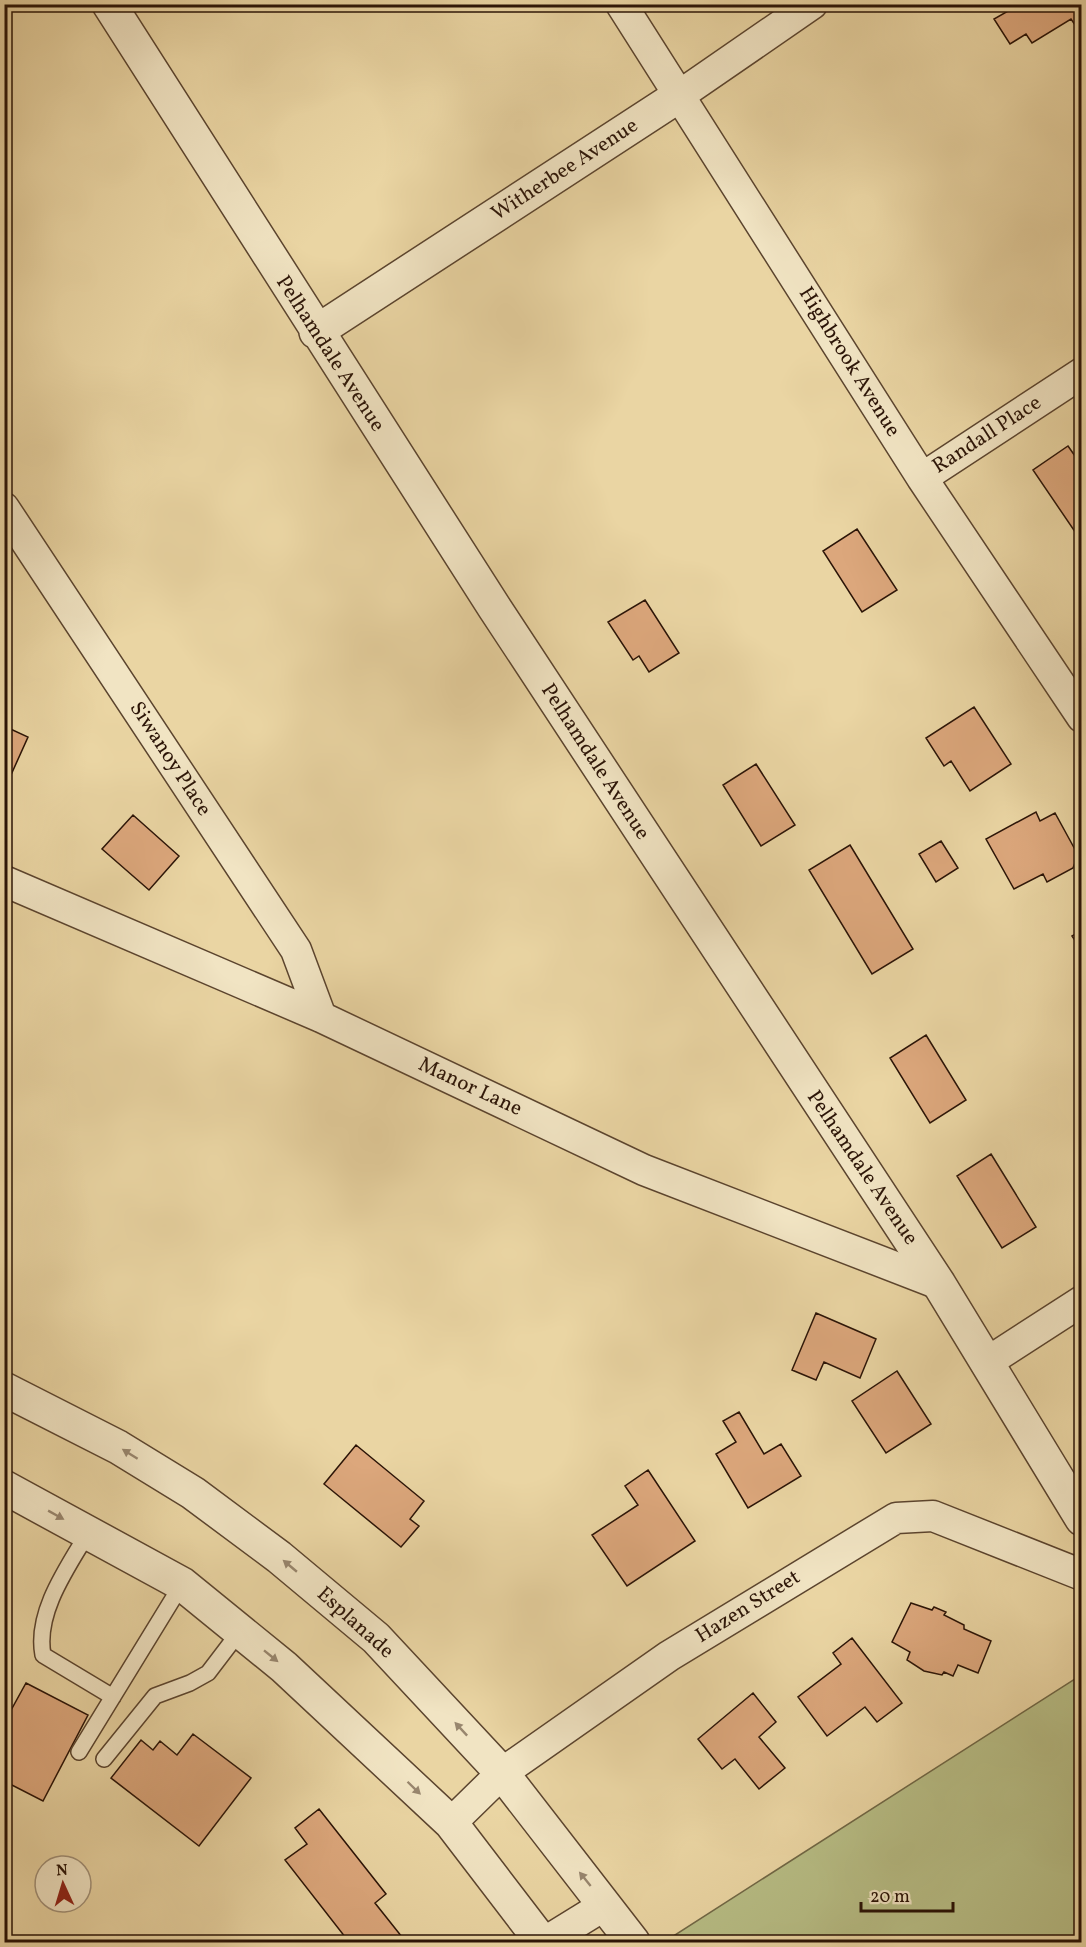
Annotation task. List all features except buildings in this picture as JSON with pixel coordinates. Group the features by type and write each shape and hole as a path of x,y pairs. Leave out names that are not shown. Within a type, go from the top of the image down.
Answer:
{"street":[{"name":"Pelhamdale Avenue","path":"109,4 315,332 939,1284 1082,1519"},
{"name":"Highbrook Avenue","path":"621,4 922,478 1082,717"},
{"name":"Witherbee Avenue","path":"315,332 680,95 812,4"},
{"name":"Randall Place","path":"922,478 1082,373"},
{"name":"Siwanoy Place","path":"4,508 296,950 321,1017"},
{"name":"Manor Lane","path":"4,881 321,1017 644,1170 939,1284"},
{"path":"986,1363 1082,1301"},
{"name":"Esplanade","path":"4,1389 118,1447 193,1494 279,1557 376,1638 502,1773 633,1942"},
{"path":"4,1487 182,1584 284,1667 451,1823 544,1942 605,1905"},
{"name":"Hazen Street","path":"451,1823 502,1773 669,1656 896,1518 933,1516 1082,1575"}],"lane":[{"path":"88,1533 56,1591 42,1629 41,1645 43,1655 113,1697"},
{"path":"79,1752 182,1584"},
{"path":"104,1759 155,1696 208,1673 240,1631"}],"green space":[{"path":"1081,1675 1081,1942 664,1942"}]}
